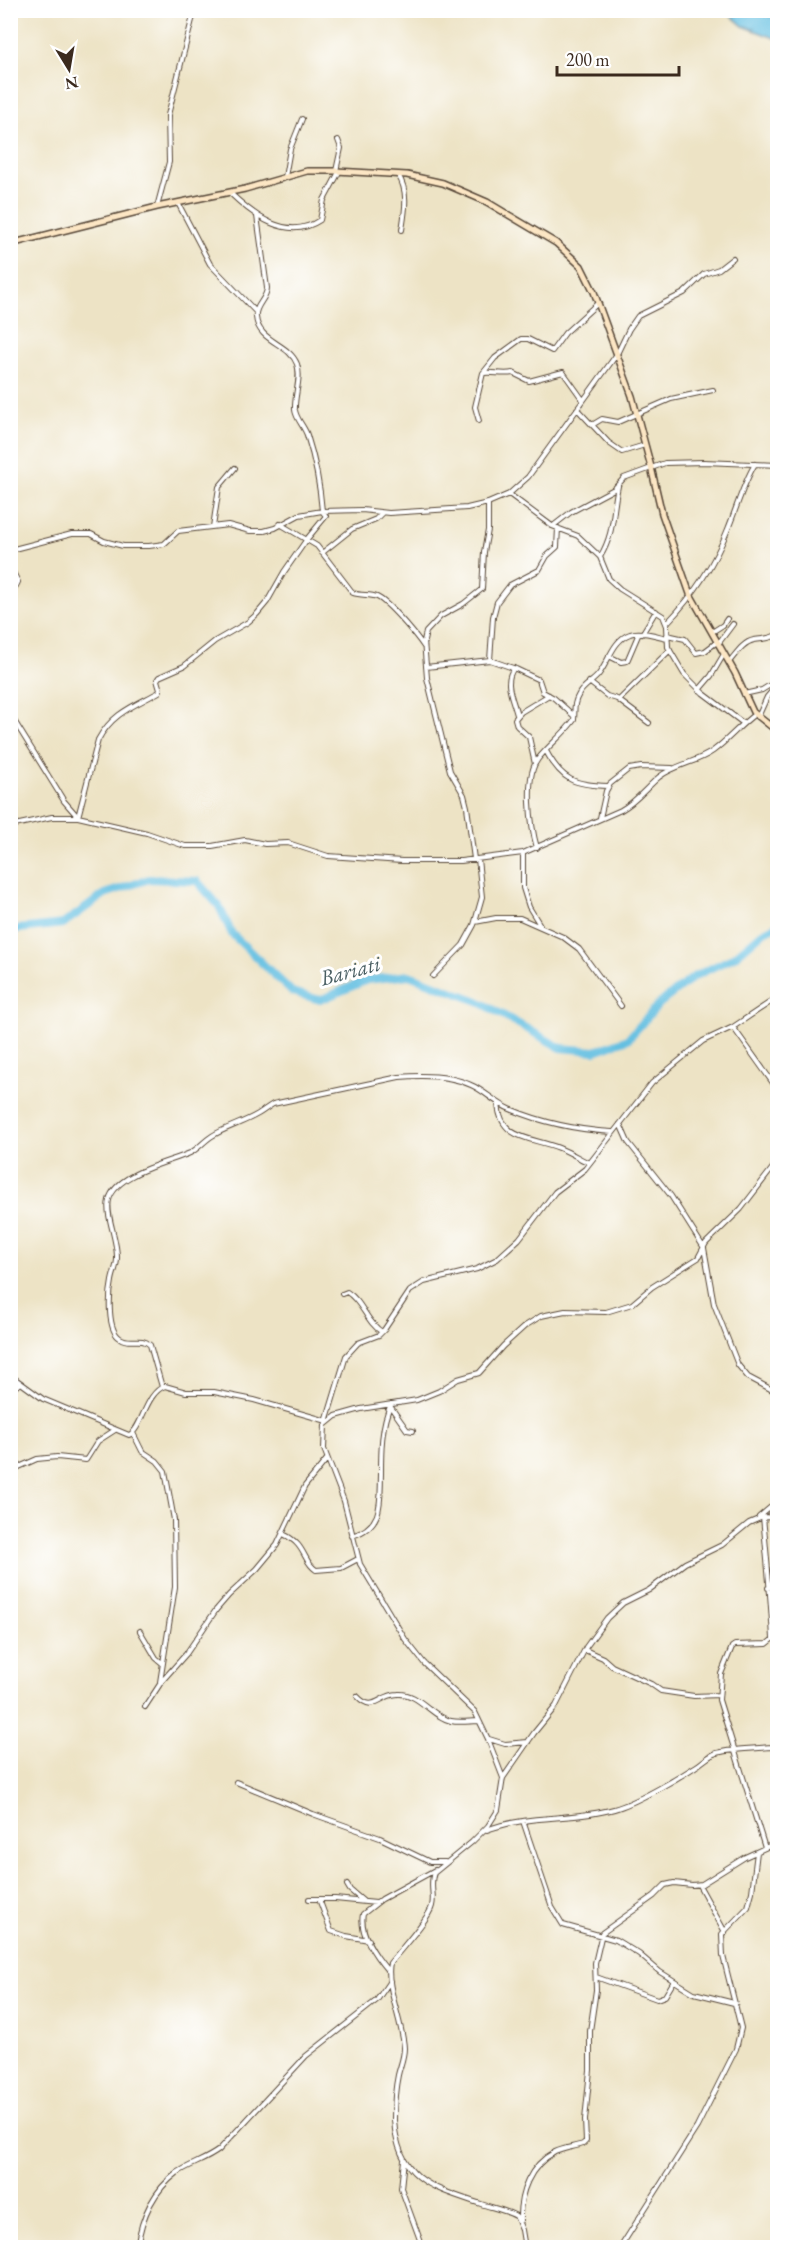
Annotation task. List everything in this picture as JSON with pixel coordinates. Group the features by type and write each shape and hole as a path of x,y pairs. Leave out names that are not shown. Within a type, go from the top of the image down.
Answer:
{"street":[{"path":"157,207 169,162 168,115 192,21 197,10"},
{"path":"285,177 290,149 302,119"},
{"path":"230,193 257,216 280,226 290,228 316,223 322,217 324,200 338,171 341,148 338,140"},
{"path":"10,244 157,207 230,193 307,171 421,177 466,192 556,243 581,266 598,303 636,413 662,514 690,594 756,716 777,732"},
{"path":"398,174 405,186 406,197 402,230"},
{"path":"178,203 210,264 256,312"},
{"path":"78,817 98,740 103,731 122,711 159,692 157,680 159,677 184,666 215,641 248,622 267,602 284,572 326,516 322,511 314,459 306,432 295,412 298,374 296,363 289,353 261,333 256,322 256,312 266,296 267,288 257,216"},
{"path":"10,550 52,538 85,533 123,546 160,545 178,531 228,525 250,531 264,531 299,515 322,511 362,510 382,513 466,508 488,503 509,494 528,477 617,354 628,329 638,316 684,293 704,274 719,269 733,258"},
{"path":"479,421 475,407 483,373 495,358 521,339 528,339 552,351 565,333 598,303"},
{"path":"483,373 513,372 529,381 563,372 583,400"},
{"path":"592,425 602,419 618,422 671,399 713,390"},
{"path":"577,409 609,443 622,452 645,445"},
{"path":"552,526 571,512 606,494 618,486 624,478 651,467 672,462 777,465"},
{"path":"666,624 702,582 722,542 755,464"},
{"path":"213,527 220,483 235,468"},
{"path":"600,557 612,530 618,486"},
{"path":"509,494 552,526 578,536 600,557 609,579 620,589 663,616 670,650 684,674 699,690 743,723"},
{"path":"433,976 463,945 475,922 482,897 467,807 464,795 450,771 426,667 424,648 426,632 433,623 482,589 488,530 488,503"},
{"path":"322,553 352,529 376,519 382,513"},
{"path":"280,524 290,532 307,539 322,553 354,593 375,596 383,600 417,637 424,648"},
{"path":"490,660 497,602 510,585 538,570 547,556 557,547 558,528"},
{"path":"10,566 18,582 16,586 10,586"},
{"path":"609,656 621,662 627,661 641,633 656,611"},
{"path":"712,632 723,625 727,619"},
{"path":"535,764 574,720 573,708 583,687 598,675 609,656 630,633 685,639 696,652 705,651 718,643 734,624"},
{"path":"728,662 748,642 757,639 766,640 777,634"},
{"path":"619,700 670,650"},
{"path":"699,690 711,676 724,654"},
{"path":"426,667 490,660 514,668 538,680 541,690 574,716"},
{"path":"514,668 509,674 509,685 517,716 516,725 529,737 535,764 530,805 532,831 537,848"},
{"path":"589,682 607,696 619,700 649,723"},
{"path":"10,826 52,817 78,817 147,833 185,846 212,846 245,840 265,844 288,843 328,856 434,862 523,853 631,804 673,768 701,758 713,750 743,723 756,716 777,683"},
{"path":"744,694 762,690 777,683"},
{"path":"517,716 549,695"},
{"path":"10,714 64,801 78,817"},
{"path":"546,751 555,767 566,779 593,786 609,786"},
{"path":"600,819 604,796 609,786 634,768 673,768"},
{"path":"523,853 523,888 529,907 540,926"},
{"path":"475,922 508,917 520,918 563,937 579,949 621,1006"},
{"path":"503,1778 479,1720 464,1699 424,1662 405,1639 358,1559 344,1501 327,1459 324,1437 326,1422 346,1356 358,1343 382,1332 410,1291 417,1285 477,1269 497,1259 519,1239 550,1197 589,1163 635,1103 663,1072 703,1041 733,1027 777,997"},
{"path":"733,1027 777,1090"},
{"path":"162,1388 150,1344 142,1340 123,1340 118,1337 110,1314 111,1282 118,1262 116,1236 108,1208 112,1192 137,1174 191,1152 219,1132 257,1115 273,1104 354,1085 411,1076 449,1079 472,1085 498,1104 524,1115 558,1124 612,1132"},
{"path":"498,1104 501,1122 513,1133 560,1149 589,1163"},
{"path":"620,1124 628,1142 671,1196 704,1248 714,1304 734,1356 748,1377 777,1393"},
{"path":"10,1375 43,1399 129,1435 133,1433 155,1392 165,1386 186,1392 225,1394 269,1404 326,1422 341,1415 417,1400 439,1391 458,1379 478,1373 525,1326 541,1316 565,1311 606,1311 632,1304 652,1287 698,1258 706,1243 741,1209 777,1161"},
{"path":"342,1294 347,1292 352,1296 369,1321 382,1332"},
{"path":"10,1389 20,1384"},
{"path":"390,1405 407,1430 412,1431"},
{"path":"352,1536 370,1526 380,1509 383,1434 390,1405"},
{"path":"10,1471 19,1465 37,1459 86,1460 102,1437 115,1430"},
{"path":"133,1433 142,1451 157,1461 165,1471 174,1520 174,1587 160,1683"},
{"path":"10,1450 19,1465"},
{"path":"145,1707 160,1683 186,1654 216,1610 257,1569 283,1534 305,1486 327,1459"},
{"path":"388,1971 375,1954 369,1940 362,1917 366,1910 437,1869 484,1831 498,1810 503,1778 556,1706 585,1650 601,1625 623,1604 645,1592 685,1563 722,1545 772,1506 777,1495"},
{"path":"763,1517 768,1588 775,1625 773,1639 769,1643 735,1645 730,1650 721,1674 719,1695 720,1706 765,1848"},
{"path":"756,1519 777,1518"},
{"path":"283,1534 297,1543 316,1570 341,1568 358,1559"},
{"path":"768,1588 777,1587"},
{"path":"140,1631 156,1658 162,1663"},
{"path":"585,1650 661,1691 694,1696 719,1695"},
{"path":"357,1696 365,1705 371,1705 392,1695 403,1694 451,1721 479,1720"},
{"path":"488,1739 505,1744 528,1742"},
{"path":"484,1831 507,1823 612,1810 688,1771 715,1753 777,1747"},
{"path":"236,1782 305,1811 380,1838 425,1860 446,1862"},
{"path":"523,1821 544,1884 560,1922 570,1928 616,1941 630,1948 694,1993 734,2003"},
{"path":"525,2247 520,2222 525,2184 538,2165 557,2151 583,2145 586,2141 590,2031 596,1990 595,1963 600,1936 604,1930 654,1896 665,1885 674,1883 699,1885 724,1872 745,1857 777,1842"},
{"path":"620,2247 697,2127 736,2049 741,2028 722,1944 725,1932 748,1907 757,1852"},
{"path":"437,1869 431,1879 432,1908 390,1963 388,1971 403,2037 404,2053 398,2073 394,2120 399,2147 404,2160 415,2175 429,2185 509,2213 520,2222"},
{"path":"347,1885 364,1901"},
{"path":"699,1885 725,1932"},
{"path":"309,1899 376,1903"},
{"path":"319,1899 331,1931 369,1940"},
{"path":"595,1977 657,1999 665,1996 674,1981"},
{"path":"129,2247 137,2246 147,2212 154,2198 169,2180 178,2172 219,2150 306,2055 377,2000 390,1981"},
{"path":"404,2160 401,2188 423,2247"}],"water":[{"path":"726,11 777,11 777,39 743,26"}],"waterway":[{"name":"Bariati","path":"10,930 63,924 105,894 149,879 197,881 219,906 232,934 292,992 320,1000 367,980 409,975 478,1001 561,1048 595,1051 628,1039 659,1004 695,976 734,957 762,933 778,925"}]}
